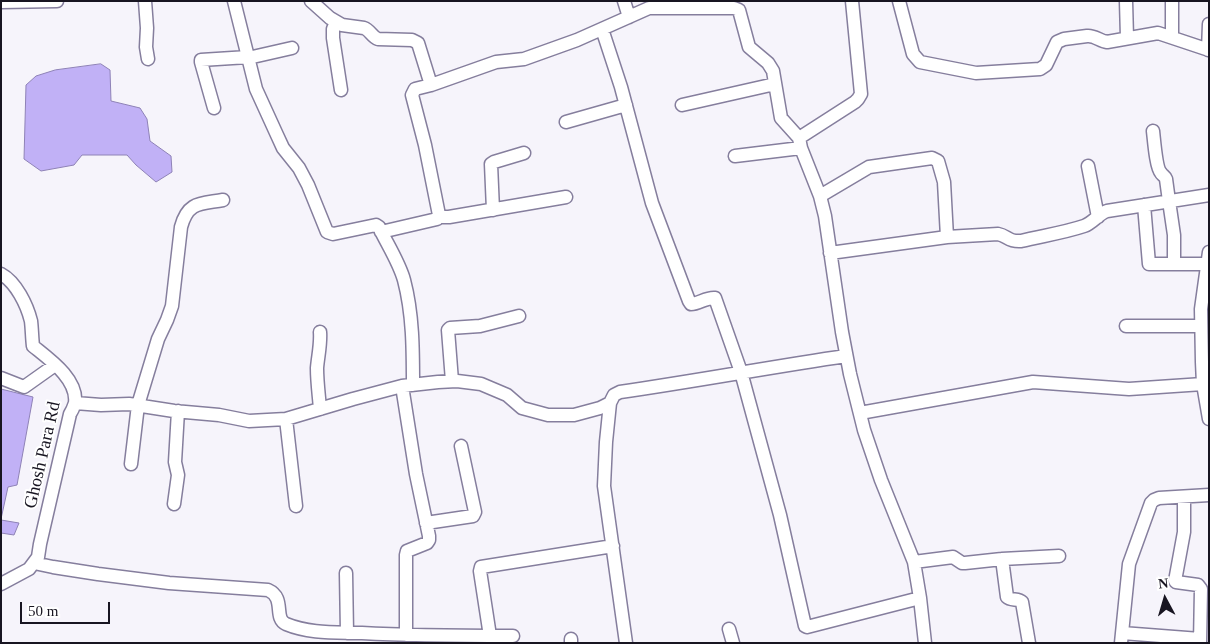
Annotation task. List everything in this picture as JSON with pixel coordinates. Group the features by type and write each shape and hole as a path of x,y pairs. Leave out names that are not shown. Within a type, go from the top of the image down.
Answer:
{"street":[{"path":"1,2 57,1"},
{"path":"145,1 148,59"},
{"path":"234,1 256,89 283,148 299,168 308,185 327,232 334,234 373,225 379,227 403,279 408,303 412,342 407,385 416,474 429,536 427,543 407,551 406,555 406,635"},
{"path":"311,1 342,26 367,29 378,39 416,41 431,85"},
{"path":"624,1 629,17"},
{"path":"734,156 800,143 858,98 861,94 852,1"},
{"path":"899,1 913,54 920,62 976,73 1040,69 1046,65 1057,42 1064,39 1090,36 1107,42 1158,32 1208,50 1209,24"},
{"path":"1126,1 1127,38"},
{"path":"1172,1 1172,37"},
{"path":"438,217 425,145 412,96 415,89 496,62 524,59 577,40 649,8 736,8 739,10 750,47 774,71 781,118 800,143 820,196 825,216 846,356 864,430 881,480 914,562 925,643"},
{"path":"336,22 333,29 333,38 341,90"},
{"path":"602,29 621,86 652,203 689,301 691,304 694,304 715,298 741,372 780,515 805,626 920,598"},
{"path":"214,108 201,60 248,57 292,48"},
{"path":"682,105 775,84"},
{"path":"566,122 626,106"},
{"path":"1153,131 1160,171 1166,177 1174,235 1174,264"},
{"path":"493,210 492,164 524,154"},
{"path":"820,196 869,167 932,158 938,161 944,182 948,237"},
{"path":"1088,166 1098,217"},
{"path":"830,253 948,237 1001,234 1014,242 1085,226 1107,211 1209,195"},
{"path":"381,232 437,219 438,217 449,217 566,197"},
{"path":"131,464 138,405 158,339 172,306 183,218 191,207 223,200"},
{"path":"1144,206 1149,264 1174,264 1208,258 1206,293 1200,309 1205,362 1204,384 1209,419"},
{"name":"Ghosh Para Rd","path":"4,275 20,292 31,321 33,346 65,375 73,389 75,403 68,423 44,522 38,557 34,563"},
{"path":"452,381 448,330 450,328 480,326 519,316"},
{"path":"1126,326 1201,326"},
{"path":"320,332 321,340 317,372 320,409"},
{"path":"626,643 604,486 610,403 614,395 620,392 846,356"},
{"path":"1,378 24,387 55,365"},
{"path":"75,403 129,404 219,415 249,421 286,419 407,385 452,381 481,384 507,395 522,408 548,415 574,415 600,408 610,403"},
{"path":"860,413 1034,382 1129,389 1204,384"},
{"path":"174,504 178,475 176,462 178,411"},
{"path":"286,419 296,506"},
{"path":"426,523 473,516 474,514 462,446"},
{"path":"1184,496 1184,532 1175,581 1198,585 1202,591 1200,641 1121,638 1129,564 1151,502 1159,498 1184,496 1209,495"},
{"path":"490,636 480,571 481,567 613,546"},
{"path":"914,562 953,557 965,563 1058,556"},
{"path":"1002,559 1007,597 1022,602 1029,643"},
{"path":"1,584 29,569 34,563 168,583 268,590 273,592 278,598 282,622 315,637 347,633 513,636"},
{"path":"346,573 347,633"},
{"path":"729,628 733,643"}],"shaded area":[{"path":"101,64 110,70 111,101 140,108 147,119 150,141 171,156 172,172 156,182 127,155 82,155 74,165 41,171 24,159 26,85 36,76 55,70"},
{"path":"1,389 33,397 17,485 8,487 1,519"},
{"path":"1,520 19,523 14,535 1,533"}]}
